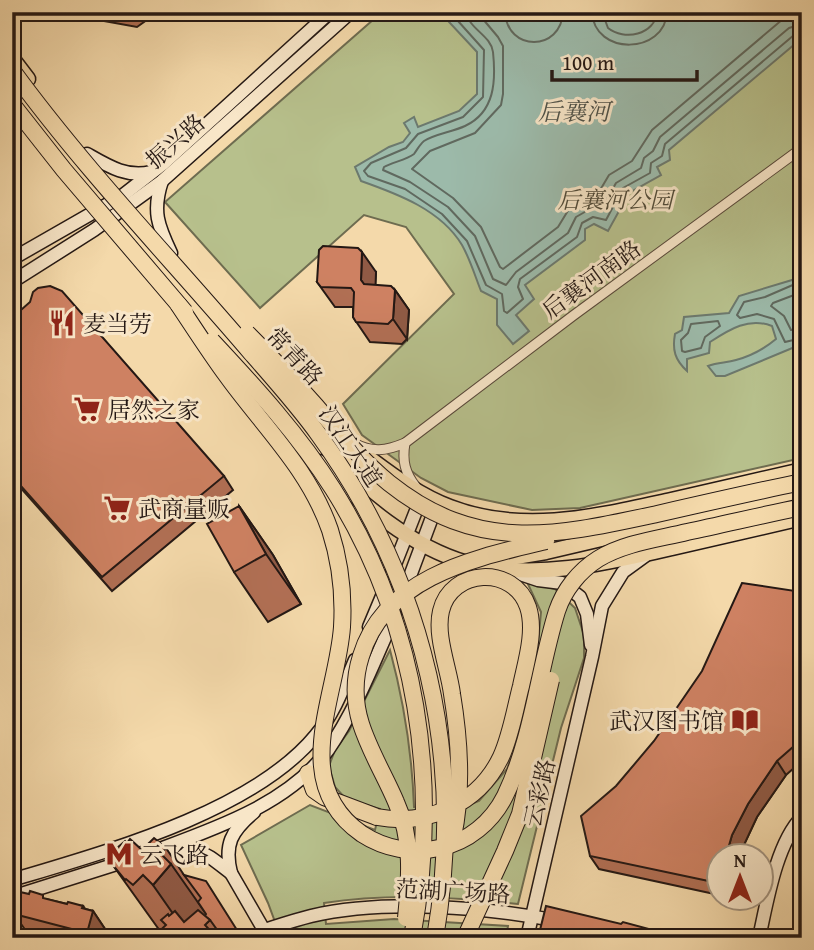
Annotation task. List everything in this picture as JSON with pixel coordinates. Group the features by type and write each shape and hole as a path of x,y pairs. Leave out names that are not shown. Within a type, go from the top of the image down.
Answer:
{"highway":[{"name":"汉江大道","path":"12,70 319,434 367,510 393,564 423,648 441,736 446,826 443,886 435,938"},
{"name":"汉江大道","path":"12,104 64,170 178,304 267,402 317,464 358,533 386,597 412,683 424,769 424,855 412,938"},
{"path":"202,295 285,370 366,462 390,484 417,502 467,525 502,533 539,535 586,530"},
{"path":"178,304 228,378 302,474 316,497 329,528 341,578 342,617 338,661 322,735 320,759 328,792 339,811 355,828 384,845 419,851 455,843 485,823 500,805 517,764 557,611 566,592 579,575 607,554 660,538 802,507"},
{"path":"403,938 410,868 407,834 397,803 364,733 357,710 357,673 366,642 387,610 411,589 433,576 472,560 586,530 802,482"},
{"path":"308,773 314,790 324,797 377,817 413,819 446,811 457,805 466,799 475,792 497,765 511,728 524,671 531,626 526,602 511,584 488,576 472,578 453,590 441,610 440,625 452,692 459,759 459,795 458,806 457,817 443,886"},
{"path":"465,938 512,835 523,801 553,674 557,611"}],"main road":[{"name":"常青路","path":"12,58 125,201 295,391 330,426 422,494 468,513 503,520 568,520 609,514 802,470"},
{"path":"12,111 98,219 165,297 298,440 357,498 422,544 468,563 507,570 590,566 802,518"},
{"path":"468,563 546,552 802,492"}],"street":[{"name":"振兴路","path":"125,201 163,164 334,15 351,12"},
{"name":"振兴路","path":"12,282 98,219 162,181 334,15"},
{"name":"后襄河南路","path":"405,443 802,148"},
{"name":"振兴路","path":"87,155 115,170 138,174 149,173 163,164"},
{"path":"162,181 156,210 157,225 172,253"},
{"name":"振兴路","path":"12,259 98,219"},
{"path":"12,880 92,856 172,827 230,800 263,781 301,752 330,715 384,594 422,494 406,470 403,456 405,443 379,451 366,450 330,426"},
{"path":"266,934 231,873 226,853 230,839 246,818 308,773 327,752 360,695 401,601 438,502"},
{"name":"云彩路","path":"527,938 593,657 602,606 612,587 634,562 651,553"},
{"path":"507,570 538,580 562,583 580,597 587,614 593,657"},
{"path":"12,897 143,856 269,801"},
{"path":"759,938 782,853 795,824 802,817"},
{"path":"143,856 193,849 207,855 231,873"},
{"name":"范湖广场路","path":"266,934 313,916 361,909 459,908 532,916 572,924"}],"green space":[{"name":"后襄河公园","path":"382,12 802,12 802,458 580,508 532,510 448,492 421,478 362,435 343,404 454,294 406,227 364,215 260,308 165,202"},
{"path":"527,582 555,589 575,608 584,635 584,658 561,728 518,904 421,897 324,903 326,924 394,919 508,926 506,938 281,938 241,845 310,805 375,830 380,809 346,799 335,787 329,766 335,750 349,731 390,650 407,728 414,807 464,807 479,801 507,769 537,656 541,612"}],"water":[{"name":"后襄河","path":"452,12 507,12 535,16 542,12 617,12 621,18 637,18 645,12 802,12 802,38 669,150 670,160 657,167 661,175 629,193 608,231 594,224 585,229 585,240 525,285 534,299 516,315 529,331 513,344 497,325 497,299 481,291 465,250 453,233 443,222 418,205 361,181 355,167 403,142 410,133 404,123 414,117 418,127 459,111 477,94 477,52 449,22"},
{"path":"802,273 802,344 725,376 716,376 708,366 747,356 776,339 772,326 748,324 732,329 710,342 709,353 687,359 687,371 680,363 675,354 674,340 675,334 682,330 684,317 729,313 739,296 792,280"}],"building":[{"path":"323,246 358,248 362,252 361,280 364,284 391,286 395,290 393,319 388,324 356,322 353,317 354,292 351,288 321,287 317,282 319,250"},
{"name":"居然之家","path":"50,286 62,291 224,476 102,577 12,476 12,318 30,302 33,292 38,288"},
{"path":"239,506 266,554 234,572 207,524"},
{"name":"武汉图书馆","path":"742,583 802,592 802,739 777,761 748,804 730,842 706,842 706,880 590,856 581,816 616,786 654,741 702,671"},
{"path":"154,838 166,848 161,854 171,864 153,885 143,875 133,885 125,880 112,864 123,854 117,848 130,839 142,850"},
{"path":"184,875 206,881 242,938 223,938 205,916 198,902 201,898"},
{"path":"30,891 43,895 43,898 67,904 68,902 93,911 87,933 14,914 20,892 29,894"},
{"path":"546,906 671,935 670,938 538,938"},
{"path":"198,910 210,920 205,925 214,938 155,938 166,925 161,920 168,914 169,916 175,911 184,922"}],"place":[{"name":"麦当劳","path":"62,323"},
{"name":"居然之家","path":"87,409"},
{"name":"武商量贩","path":"117,508"},
{"name":"武汉图书馆","path":"745,720"},
{"name":"云飞路","path":"119,854"}]}
